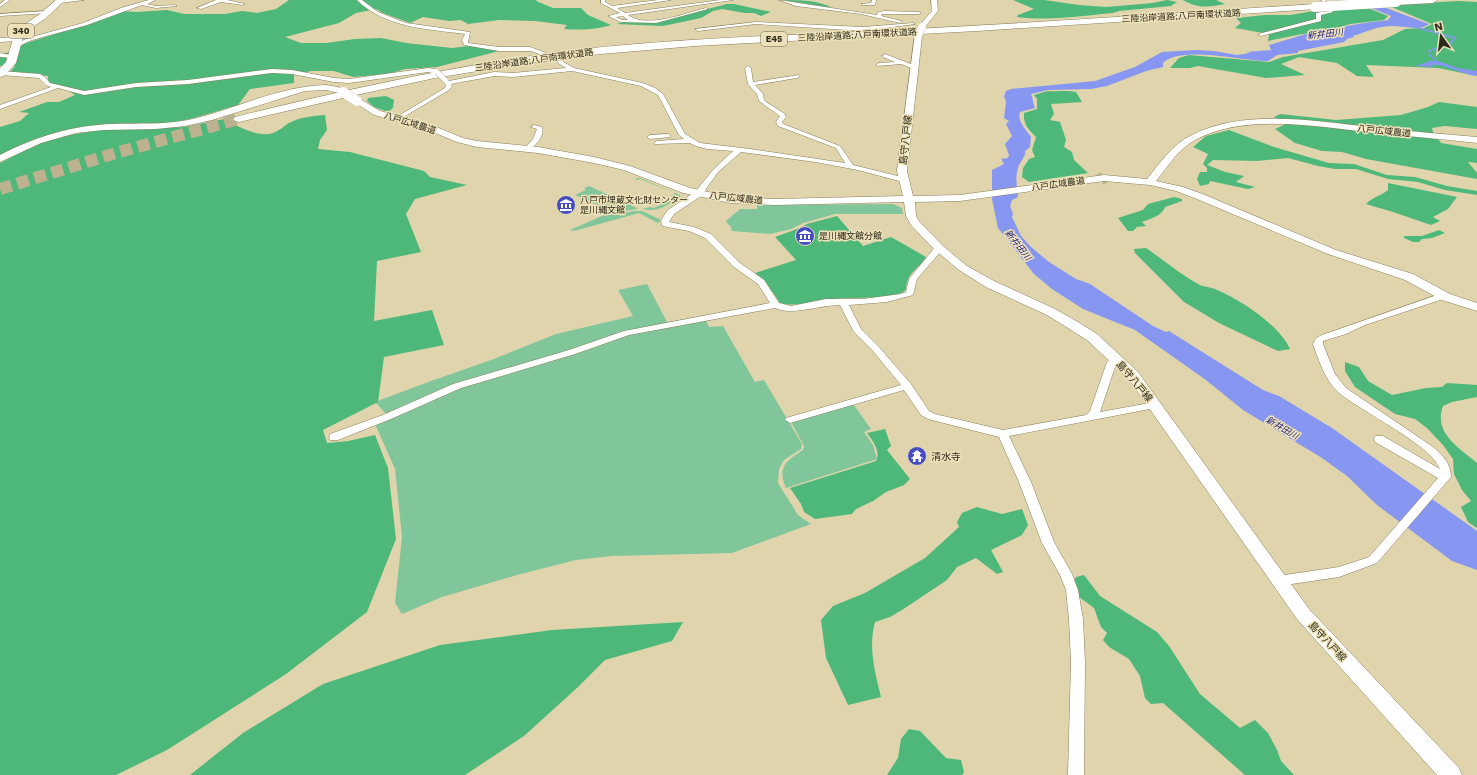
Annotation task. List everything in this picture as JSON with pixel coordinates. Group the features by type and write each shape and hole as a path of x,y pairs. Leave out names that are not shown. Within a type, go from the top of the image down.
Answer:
{"highway":[{"name":"三陸沿岸道路;八戸南環状道路","path":"239,119 339,95 432,76 536,58 586,52 678,44 931,31 1433,0"},
{"name":"340","path":"2,71 13,56 21,31 48,12 60,1"}],"street":[{"path":"0,6 8,0"},
{"path":"60,1 82,0"},
{"path":"0,40 17,42 85,24 116,11 154,0"},
{"path":"199,8 218,0 243,4"},
{"path":"359,0 376,13 406,24 468,33 465,40 466,44 499,49 530,49 546,54"},
{"path":"603,0 604,4 632,20"},
{"path":"610,7 669,0 677,3 701,0"},
{"path":"780,0 801,6 861,13 878,18 923,26"},
{"path":"863,4 873,4 874,0"},
{"name":"島守八戸線","path":"934,0 935,11 923,26 918,36 902,171 911,216 915,223 939,248 963,268 977,277 1051,312 1073,325 1092,337 1118,360 1133,376 1155,405 1278,581 1303,614 1452,775"},
{"path":"1261,34 1319,20 1318,14 1331,12 1322,4 1324,0"},
{"path":"727,1 720,5 652,22 632,20 621,21 610,16 623,14 727,1"},
{"path":"141,3 156,7 175,6"},
{"path":"0,15 48,12"},
{"path":"878,18 880,13 885,12 919,13"},
{"path":"698,29 756,23 863,29 912,24"},
{"path":"0,55 13,56"},
{"path":"886,56 914,68"},
{"path":"560,62 572,69 643,85 653,89 660,94 682,135 691,141 707,147 788,156 850,166 903,180"},
{"path":"879,65 892,63 903,64"},
{"path":"748,68 751,84 760,94 764,103 783,115 778,123 780,125 838,147 850,166"},
{"path":"446,82 494,74 513,75 572,69"},
{"path":"2,71 28,76 40,76 48,84 77,92 91,92 130,86 188,82 272,71 292,72 334,80 349,81 428,70 434,70 437,72 449,86 447,89 398,118"},
{"path":"751,84 797,76"},
{"path":"0,107 56,87"},
{"name":"八戸広域農道","path":"0,159 30,143 67,132 93,128 155,126 185,123 296,91 326,88 334,88 343,92 377,113 426,126 464,142 528,148 571,156 627,168 698,194 726,199 759,202 909,200 975,196 1104,178 1150,182 1178,149 1187,141 1204,132 1229,126 1265,122 1296,123 1477,140"},
{"path":"528,148 540,133 540,128 534,127"},
{"path":"650,137 682,135"},
{"path":"657,143 691,141"},
{"path":"739,150 715,170 698,194 671,212 665,220 665,224 691,229 708,236 737,265 761,282 776,305 782,308 791,309 826,302 863,302 903,296 910,292 913,279 939,248"},
{"path":"1150,182 1189,192 1332,252 1409,276 1443,296 1477,307"},
{"path":"1278,581 1306,578 1360,566 1373,560 1445,476 1445,468 1442,462 1432,451 1418,440 1357,401 1335,382 1325,363 1318,344 1319,340 1325,337 1443,296"},
{"path":"843,302 857,330 876,349 907,386 918,406 932,417 1003,434 1155,405"},
{"path":"334,437 457,386 572,352 627,333 776,305"},
{"path":"1090,417 1095,412 1112,362 1118,360"},
{"path":"790,420 907,386"},
{"path":"1003,434 1025,482 1048,543 1066,574 1072,590 1076,619 1078,662 1076,775"},
{"path":"1379,439 1445,476"}],"green space":[{"path":"289,0 537,0 536,1 553,8 581,8 588,15 611,25 593,29 564,29 567,25 535,21 499,20 468,24 461,20 449,21 423,17 410,23 376,9 356,13 339,23 285,37 301,43 326,43 355,39 381,38 406,43 452,48 469,46 502,48 503,50 437,67 405,69 388,74 353,77 334,71 311,71 294,75 294,83 250,89 238,105 194,118 172,123 109,124 60,131 26,143 0,156 0,127 20,121 29,113 19,112 47,102 59,102 75,95 69,91 48,85 48,76 10,72 15,66 0,66 0,54 16,51 23,44 94,22 118,11 137,12 167,10 184,14 225,14 242,11 257,13 276,9"},
{"path":"783,0 815,2 832,8"},
{"path":"1013,0 1044,0 1106,7 1153,3 1167,0 1177,2 1171,6 1077,17 1029,18 1017,17 1018,15 1034,9"},
{"path":"1183,0 1216,0 1225,4 1199,6"},
{"path":"1458,1 1477,2 1477,76 1438,68 1366,65 1374,77 1357,76 1337,63 1299,57 1281,64 1305,75 1266,78 1198,66 1190,68 1170,68 1179,58 1189,55 1269,62 1283,57 1383,40 1405,29 1424,28 1432,24 1387,5"},
{"path":"727,4 734,4 771,12 761,16 754,13 722,9 713,11 701,18 663,26 616,24 624,22 657,22"},
{"path":"1368,8 1388,16 1384,20 1350,24 1325,32 1302,34 1268,41 1269,34 1235,28 1241,23 1236,18 1265,15 1290,15 1320,10"},
{"path":"1048,91 1076,92 1082,102 1051,104 1054,114 1050,120 1060,122 1066,140 1064,147 1072,152 1074,160 1088,173 1029,182 1022,177 1023,168 1029,159 1035,157 1032,150 1036,137 1024,120 1024,113 1037,109 1037,99 1034,95"},
{"path":"386,96 394,100 393,108 388,112 374,107 367,101 368,98"},
{"path":"1439,102 1477,107 1477,129 1445,126 1432,128 1433,132 1441,143 1477,149 1477,163 1468,162 1477,173 1477,179 1366,159 1342,152 1322,151 1295,143 1275,129 1286,124 1274,117 1280,114 1336,120 1401,115"},
{"path":"325,115 327,130 320,140 318,149 350,152 424,171 430,177 467,185 415,199 406,214 421,252 377,261 374,321 432,310 444,345 384,357 378,402 323,430 327,443 348,441 375,435 388,468 396,539 367,612 286,674 167,750 116,775 0,775 0,163 44,141 63,136 100,130 184,127 224,119 254,133 267,134 273,133 298,119"},
{"path":"1229,130 1274,147 1329,163 1354,164 1387,175 1415,177 1447,186 1477,191 1477,195 1445,190 1418,182 1388,179 1356,169 1335,169 1288,158 1257,161 1213,160 1207,165 1225,172 1244,176 1236,182 1255,187 1248,189 1210,181 1209,184 1200,186 1197,179 1200,172 1207,172 1207,168 1203,164 1208,154 1193,147 1206,136"},
{"path":"640,178 680,195 680,198 659,209 642,209 650,207 654,208 675,198 671,196 675,193 640,179 635,180"},
{"path":"1388,183 1457,197 1448,209 1433,217 1440,221 1431,225 1366,204 1388,190"},
{"path":"589,186 637,209 620,212 600,210 594,207 598,205 575,195 586,190 584,188"},
{"path":"1174,197 1182,199 1182,201 1165,207 1159,214 1142,222 1146,226 1137,227 1133,231 1128,231 1118,218 1143,210 1148,204"},
{"path":"893,204 902,208 903,214 835,214 803,223 791,229 770,234 732,231 731,227 726,221 740,209 757,209 757,205"},
{"path":"642,211 661,220 658,223 639,213 574,231 570,230 604,215 615,215"},
{"path":"837,216 863,246 891,237 926,257 911,274 904,292 899,294 879,297 845,298 804,304 780,303 765,281 755,273 796,260 775,237 807,224"},
{"path":"1439,230 1445,233 1432,238 1422,239 1419,242 1413,242 1404,238 1404,236 1422,236"},
{"path":"1146,248 1193,281 1200,285 1227,294 1258,314 1277,331 1285,340 1290,349 1278,351 1219,323 1184,302 1135,253 1134,249"},
{"path":"647,284 667,322 704,316 709,327 723,326 755,382 764,380 802,444 801,449 784,460 779,469 778,483 798,515 811,524 732,553 612,556 576,560 517,575 442,597 402,614 395,603 402,537 395,469 375,424 390,418 375,402 494,359 556,334 633,316 618,290"},
{"path":"1345,362 1359,367 1368,381 1392,395 1426,388 1442,387 1447,383 1477,385 1477,397 1452,402 1443,406 1441,416 1445,432 1450,439 1477,463 1477,528 1468,522 1461,507 1471,501 1462,490 1454,474 1453,459 1443,445 1427,428 1415,419 1395,414 1355,387 1345,371"},
{"path":"851,401 871,429 864,432 873,445 877,459 786,488 782,475 785,465 803,450 804,446 790,420"},
{"path":"885,429 891,446 887,450 910,479 904,485 886,492 873,501 856,509 852,514 815,519 804,512 801,504 790,488 876,461 878,454 877,450 867,433"},
{"path":"977,507 1002,514 1022,509 1028,525 1022,535 991,550 1003,572 997,574 976,558 957,567 947,580 902,610 890,617 875,622 872,651 881,697 848,705 826,658 821,620 833,606 865,593 925,558 959,527 957,522 962,513"},
{"path":"1084,575 1100,596 1157,632 1169,646 1200,694 1240,728 1255,720 1268,733 1281,761 1294,775 1245,775 1163,703 1151,704 1145,698 1140,676 1129,659 1109,647 1103,640 1107,633 1101,627 1094,608 1079,597 1074,580 1076,577"},
{"path":"683,622 672,641 605,660 578,687 524,736 465,775 190,775 243,733 323,684 440,645 552,630"},
{"path":"909,729 920,731 946,758 961,760 964,772 962,775 887,775 898,758 901,739"}],"water":[{"name":"新井田川","path":"1342,0 1365,0 1429,24 1417,28 1387,26 1377,28 1353,36 1354,37 1347,39 1344,42 1298,51 1298,53 1277,55 1268,61 1212,55 1183,55 1171,58 1163,63 1163,67 1146,71 1107,86 1091,89 1048,90 1031,94 1035,108 1020,112 1019,116 1022,125 1031,137 1030,147 1025,151 1025,155 1017,171 1016,182 1018,197 1012,200 1010,206 1013,214 1012,217 1021,236 1031,247 1049,262 1076,279 1090,284 1153,326 1166,332 1169,331 1263,390 1279,396 1332,428 1477,531 1477,570 1452,561 1377,505 1347,476 1322,458 1243,410 1206,380 1135,330 1083,309 1052,289 1034,274 998,228 992,199 992,170 1004,164 1001,159 1008,158 1009,155 1005,144 1012,136 1006,124 1009,121 1004,118 1006,102 1004,96 1006,91 1011,89 1095,81 1135,67 1162,52 1196,50 1237,55 1251,53 1246,52 1271,50 1269,45 1306,34 1335,32 1339,29 1352,25 1388,20 1391,16 1371,8"},
{"path":"1430,61 1438,61 1457,68 1477,71 1477,76 1436,65 1431,65 1434,67 1416,66"}],"waterway":[{"path":"1415,27 1455,38 1451,43 1429,51 1430,55 1438,63"}],"tunnel":[{"path":"0,189 119,152 239,119"},
{"path":"1098,174 1106,183"}],"place":[{"name":"八戸市埋蔵文化財センター 是川縄文館","path":"566,205"},
{"name":"是川縄文館分館","path":"805,236"},
{"name":"清水寺","path":"917,456"}]}
